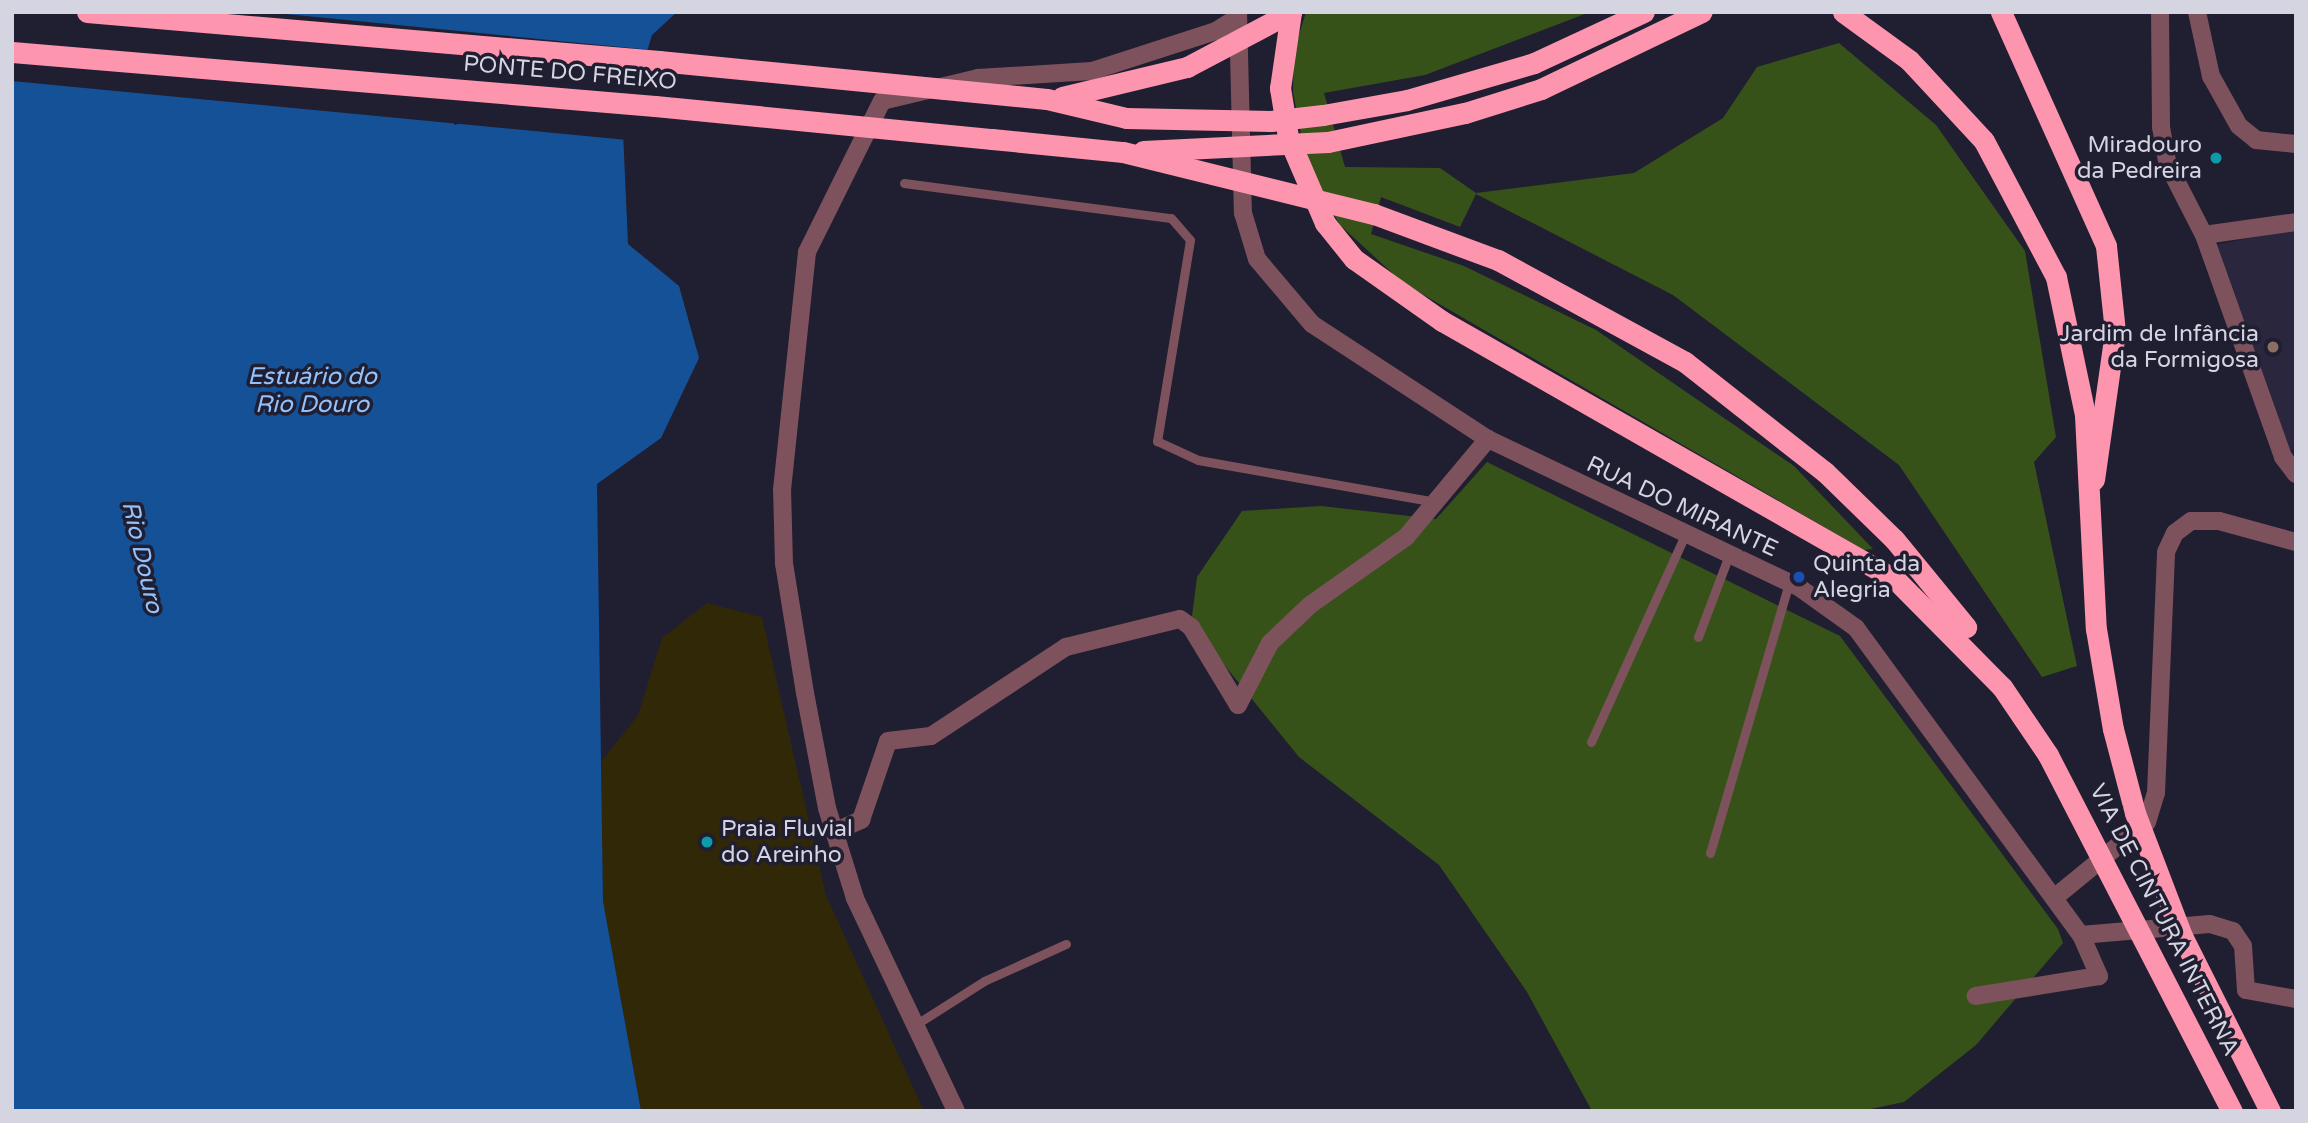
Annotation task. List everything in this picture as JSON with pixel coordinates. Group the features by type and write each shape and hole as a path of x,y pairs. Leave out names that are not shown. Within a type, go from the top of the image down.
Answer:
{"highway":[{"name":"PONTE DO FREIXO","path":"87,12 1047,99"},
{"path":"1047,99 1108,91 1187,67 1291,12"},
{"path":"1291,12 1280,88 1288,137 1325,223 1354,259 1442,321 1896,580 2002,687"},
{"path":"1047,99 1126,118 1271,121 1323,116 1407,100 1534,63 1644,12"},
{"path":"1124,152 1328,142 1465,113 1541,89 1702,12"},
{"path":"1843,12 1909,60 1948,98 2011,183 2056,277 2070,322 2085,415 2088,509"},
{"path":"2001,12 2106,246 2114,288 2103,443 2088,509"},
{"name":"PONTE DO FREIXO","path":"12,52 1124,152"},
{"path":"1124,152 1374,214 1498,260 1581,300 1733,396 1894,539 1985,651 2002,687"},
{"name":"VIA DE CINTURA INTERNA","path":"2088,509 2096,629 2113,729 2135,813 2182,936 2270,1111"},
{"name":"VIA DE CINTURA INTERNA","path":"2002,687 2048,755 2232,1111"}],"street":[{"path":"2160,12 2168,165 2204,235 2283,457 2296,474"},
{"path":"2197,12 2211,76 2239,126 2256,140 2296,144"},
{"path":"956,1111 855,898 834,832 784,564 782,490 807,252 829,202 882,101 978,78 1092,71 1216,32 1238,15"},
{"name":"RUA DO MIRANTE","path":"1238,15 1243,213 1257,260 1312,324 1488,439 1789,583 1856,628 2081,935 2099,976 1976,996"},
{"path":"2204,235 2296,222"},
{"path":"834,832 861,820 888,741 931,736 1066,647 1180,619 1191,627 1238,705 1270,643 1310,605 1406,537 1439,503 1488,439"},
{"path":"2054,898 2147,822 2156,793 2166,552 2175,533 2191,521 2219,520 2296,542"},
{"path":"2081,935 2210,924 2233,931 2243,946 2246,990 2296,999"}],"lane":[{"path":"904,183 1171,218 1190,240 1157,441 1198,460 1439,503"},
{"path":"1591,742 1685,535"},
{"path":"1698,637 1729,555"},
{"path":"1710,853 1789,583"},
{"path":"915,1025 984,981 1066,944"}],"shaded area":[{"name":"Jardim de Infância da Formigosa","path":"2296,229 2296,448 2287,451 2215,245"}],"green space":[{"path":"1306,12 1590,12 1425,75 1324,93 1345,167 1440,168 1476,193 1634,173 1723,118 1757,67 1839,43 1936,125 2025,251 2056,437 2034,462 2077,666 2042,677 1899,465 1673,295 1476,194 1460,227 1381,197 1371,234 1464,266 1596,330 1794,466 1873,549 1864,550 1403,283 1340,225 1308,172 1293,92 1294,51"},
{"path":"1487,462 1840,636 2058,929 2063,943 1976,1045 1904,1102 1861,1111 1592,1111 1527,992 1439,865 1299,757 1191,624 1197,577 1242,511 1321,506 1436,519"}],"sand":[{"name":"Praia Fluvial do Areinho","path":"707,603 762,617 826,895 924,1111 641,1111 603,901 601,762 638,715 662,638"}],"water":[{"name":"Estuário do Rio Douro","path":"12,12 152,93 168,87 176,12 677,12 652,35 623,131 628,244 679,286 699,358 661,438 597,484 603,901 641,1111 12,1111","holes":["456,40 479,41 472,119 455,125 449,118"]}],"pier":[{"path":"12,12 156,12 149,85 160,90 172,12 265,12 651,50 627,140 12,81","holes":["460,42 476,42 463,122 452,117"]}],"place":[{"name":"Miradouro da Pedreira","path":"2216,158"},
{"name":"Jardim de Infância da Formigosa","path":"2273,347"},
{"name":"Quinta da Alegria","path":"1799,577"},
{"name":"Praia Fluvial do Areinho","path":"707,842"}],"water label":[{"name":"Rio Douro","path":"142,557"}]}
